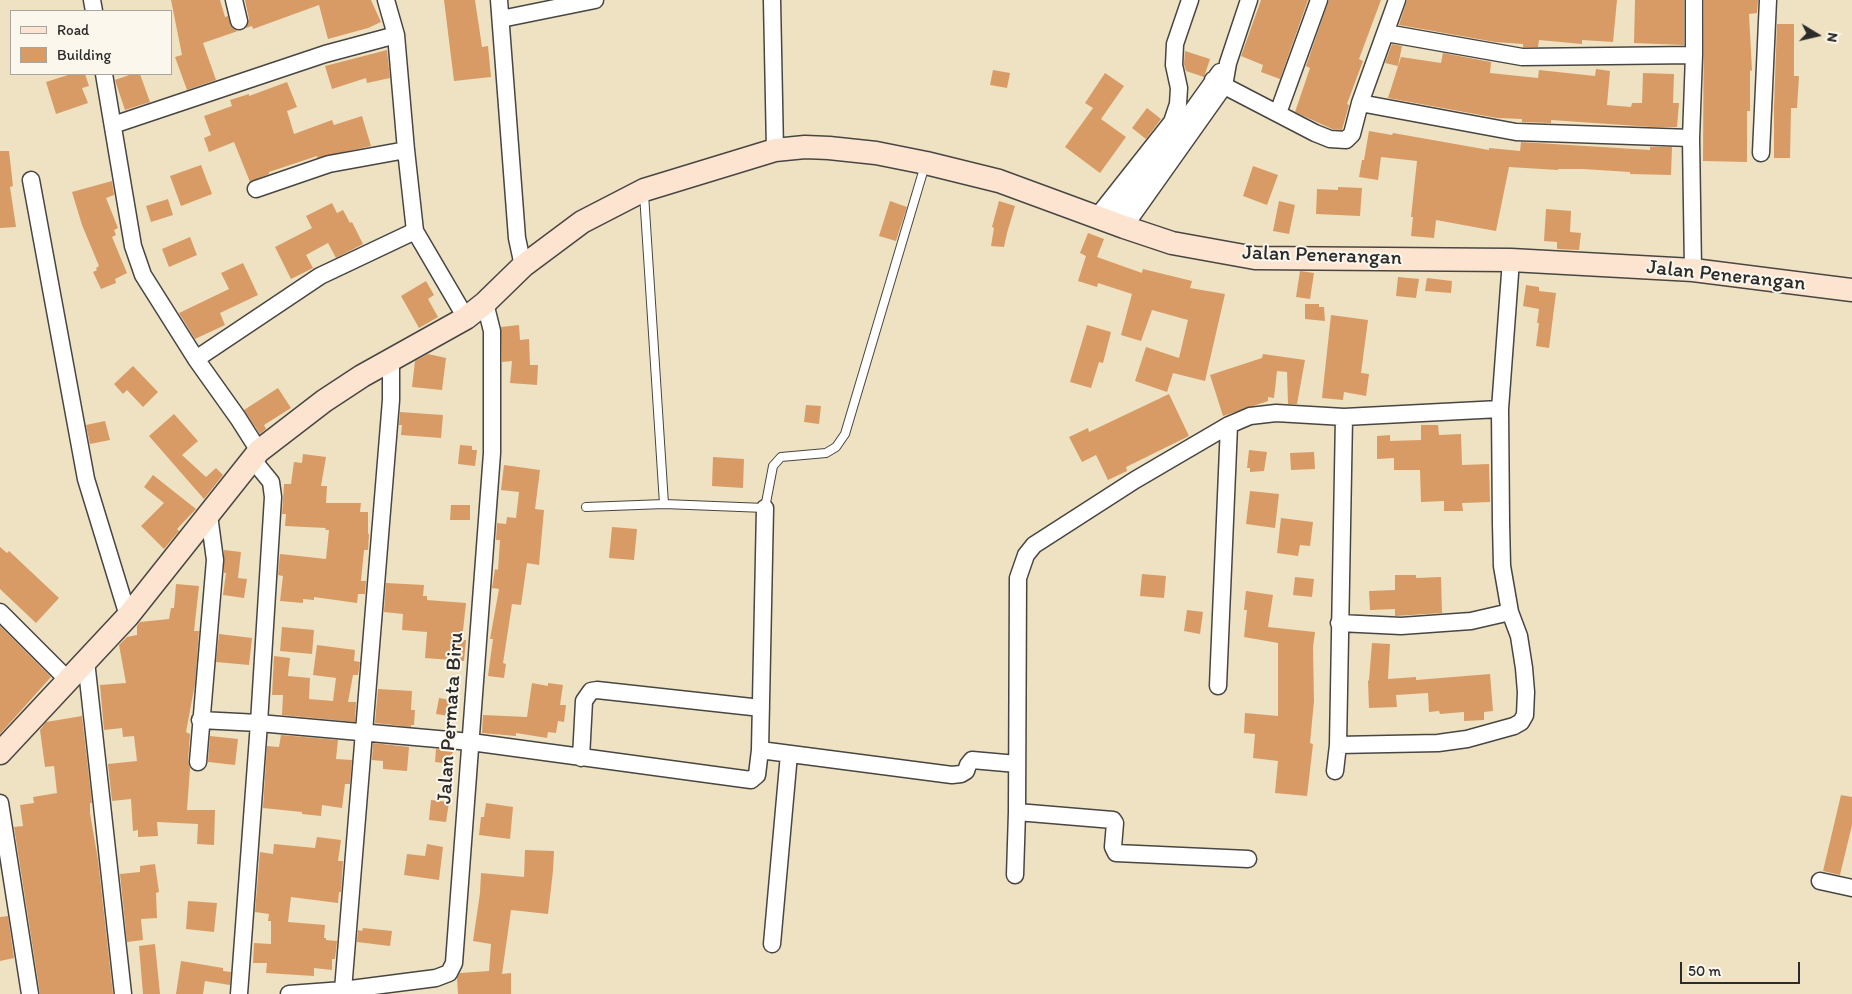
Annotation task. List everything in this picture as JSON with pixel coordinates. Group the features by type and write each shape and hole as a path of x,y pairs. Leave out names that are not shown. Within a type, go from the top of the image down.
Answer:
{"street":[{"path":"234,0 239,21"},
{"path":"386,0 396,35 415,231 466,318"},
{"path":"499,0 517,238 522,266"},
{"path":"501,19 595,0"},
{"path":"772,0 775,150"},
{"path":"1111,222 1172,122 1178,104 1179,88 1174,64 1175,44 1190,0"},
{"path":"1111,222 1176,143 1218,83 1228,63 1249,0"},
{"path":"1278,113 1319,0"},
{"path":"1218,83 1315,133 1330,139 1346,140 1352,134 1360,103 1398,0"},
{"path":"1693,270 1691,138 1694,0"},
{"path":"1761,153 1768,0"},
{"path":"1386,33 1522,57 1694,55"},
{"path":"113,124 325,54 396,35"},
{"path":"104,75 135,253 143,275 196,359 238,418 271,482 273,497 260,723 239,994"},
{"path":"1360,103 1516,132 1691,138"},
{"name":"Jalan Penerangan","path":"0,753 128,616 256,455 324,401 391,360 466,318 485,304 522,266 582,222 644,190 775,150 805,147 829,148 876,153 926,163 999,181 1172,243 1255,258 1511,260 1693,270 1852,290"},
{"path":"256,189 329,164 406,150"},
{"path":"31,180 86,479 128,616"},
{"path":"196,359 320,276 415,231"},
{"path":"1338,745 1438,743 1467,740 1514,726 1522,722 1525,715 1524,676 1519,636 1510,612 1502,566 1500,409 1511,260"},
{"name":"Jalan Permata Biru","path":"289,994 343,990 436,978 449,973 454,962 492,453 492,331 485,304"},
{"path":"343,990 392,400 391,360"},
{"path":"1015,875 1018,578 1026,555 1034,545 1119,490 1229,425 1250,416 1276,413 1344,417 1500,409"},
{"path":"1335,770 1338,745 1344,417"},
{"path":"1218,686 1229,425"},
{"path":"200,720 260,723 471,742 751,780 757,775 760,750 765,508"},
{"path":"198,762 200,720 215,560 209,515"},
{"path":"0,612 68,680"},
{"path":"1339,623 1411,625 1470,621 1510,612"},
{"path":"86,661 123,994"},
{"path":"580,758 584,701 591,691 597,690 761,708"},
{"path":"760,750 952,775 961,774 966,771 972,760 1017,764"},
{"path":"772,944 790,754"},
{"path":"0,803 30,994"},
{"path":"1017,812 1113,820 1115,824 1113,847 1116,853 1248,859"},
{"path":"1820,881 1852,888"}],"lane":[{"path":"586,507 664,504 765,508 772,466 781,457 826,453 836,447 846,434 926,163"},
{"path":"644,190 664,504"}],"building":[{"path":"171,0 220,0 225,17 228,16 231,27 238,31 203,43 216,80 187,90 175,57 182,55"},
{"path":"245,0 371,0 381,22 368,28 328,39 319,5 253,29 252,26 246,28 249,19"},
{"path":"444,0 475,0 482,47 488,46 491,77 454,81"},
{"path":"1261,0 1308,0 1280,79 1261,72 1263,65 1241,56"},
{"path":"1329,0 1381,0 1359,59 1363,61 1347,104 1349,105 1342,130 1332,129 1295,112 1310,68 1306,66"},
{"path":"1407,0 1617,0 1613,42 1582,40 1582,44 1539,40 1538,47 1523,47 1523,44 1495,42 1399,25"},
{"path":"1635,0 1684,0 1684,45 1634,43"},
{"path":"1704,0 1758,0 1757,13 1749,14 1752,71 1750,70 1750,111 1747,111 1747,162 1703,161"},
{"path":"1777,24 1794,24 1794,76 1799,76 1797,108 1791,108 1790,158 1774,158"},
{"path":"1392,44 1402,46 1398,66 1385,63"},
{"path":"387,50 390,78 367,83 366,78 332,89 325,66"},
{"path":"1185,51 1210,59 1204,77 1186,71 1184,64"},
{"path":"1443,53 1491,62 1490,73 1538,78 1539,70 1595,76 1596,69 1610,71 1607,105 1631,107 1632,103 1642,103 1643,73 1674,74 1673,103 1679,103 1677,127 1551,120 1551,123 1522,122 1522,119 1497,118 1388,98 1401,57 1441,63"},
{"path":"993,70 1010,73 1007,88 990,85"},
{"path":"1105,73 1124,86 1101,119 1126,137 1100,173 1065,147 1093,108 1085,103"},
{"path":"68,75 85,75 89,86 82,88 88,103 56,114 46,82"},
{"path":"129,75 140,75 150,102 125,110 115,80"},
{"path":"287,82 297,107 287,111 294,134 332,120 334,125 362,116 371,146 317,158 317,156 269,172 269,174 250,182 234,142 209,152 204,138 211,135 204,116 232,106 230,100 249,94 249,96"},
{"path":"1147,108 1161,119 1146,139 1132,128"},
{"path":"1369,131 1392,135 1393,133 1489,150 1489,148 1520,151 1521,142 1650,150 1650,147 1672,147 1671,175 1630,174 1630,172 1583,169 1558,170 1509,167 1496,231 1436,220 1434,238 1411,236 1413,217 1411,217 1417,161 1381,157 1378,180 1359,177"},
{"path":"0,151 9,151 13,186 10,187 16,227 0,228"},
{"path":"201,165 212,194 181,206 170,176"},
{"path":"1253,166 1278,175 1267,205 1243,196"},
{"path":"112,181 114,195 106,198 118,228 114,230 116,235 112,237 127,273 115,279 116,283 101,289 93,272 99,266 82,225 72,192"},
{"path":"1338,187 1362,188 1360,216 1316,214 1317,189 1338,190"},
{"path":"168,199 173,215 151,222 146,206"},
{"path":"890,201 907,207 896,241 879,236"},
{"path":"999,201 1015,206 1004,247 991,246 994,228 992,227"},
{"path":"1279,201 1295,205 1289,234 1273,231"},
{"path":"332,203 337,213 343,210 350,223 352,222 363,244 336,258 328,243 306,255 313,268 291,279 275,247 312,228 306,216"},
{"path":"1546,209 1571,211 1570,232 1581,233 1579,250 1557,249 1557,242 1544,241"},
{"path":"1088,233 1104,239 1097,257 1142,273 1143,269 1192,281 1190,288 1225,294 1205,381 1173,373 1167,392 1135,381 1146,347 1179,358 1188,320 1152,310 1141,341 1121,335 1132,294 1098,283 1097,287 1078,281 1086,256 1080,253"},
{"path":"190,237 197,255 169,267 162,249"},
{"path":"243,263 258,295 220,313 225,325 195,339 179,313 229,289 221,273"},
{"path":"1300,271 1314,273 1310,299 1296,297"},
{"path":"1398,277 1419,279 1416,298 1396,296"},
{"path":"1427,278 1452,281 1451,293 1425,291"},
{"path":"426,281 434,295 428,299 438,317 419,328 401,296"},
{"path":"1526,285 1539,287 1539,291 1556,293 1549,348 1536,346 1539,309 1523,306"},
{"path":"1305,304 1319,304 1319,307 1324,307 1325,321 1305,319"},
{"path":"1331,315 1368,320 1361,373 1369,374 1366,396 1344,392 1343,400 1322,398"},
{"path":"519,325 520,340 529,339 530,365 538,365 537,385 510,383 512,361 502,362 501,327"},
{"path":"1087,325 1111,332 1103,363 1099,362 1091,388 1070,382"},
{"path":"428,354 446,358 442,390 412,387 415,361"},
{"path":"1263,354 1305,360 1297,404 1288,404 1287,372 1277,371 1274,398 1268,397 1268,401 1223,416 1210,375 1262,358"},
{"path":"133,366 158,392 143,407 127,390 123,394 114,384"},
{"path":"278,388 291,408 264,425 266,429 260,434 244,410"},
{"path":"1169,394 1189,436 1126,467 1127,471 1108,480 1096,455 1082,462 1069,437 1088,428 1089,432"},
{"path":"806,405 821,406 819,424 804,422"},
{"path":"400,412 443,415 441,438 401,435 402,425 399,425"},
{"path":"174,414 198,441 182,455 206,477 216,468 223,475 204,499 149,436"},
{"path":"105,421 110,440 90,444 86,425"},
{"path":"1421,425 1438,425 1439,435 1461,434 1462,465 1489,464 1490,502 1462,503 1463,511 1444,511 1444,501 1421,502 1420,470 1394,470 1394,458 1377,459 1377,436 1390,435 1390,441 1421,440"},
{"path":"460,445 472,446 472,450 477,450 475,466 458,464"},
{"path":"1249,450 1267,452 1264,471 1250,472 1250,468 1247,468"},
{"path":"1314,452 1315,469 1291,470 1290,453"},
{"path":"303,454 326,457 321,486 327,486 326,503 361,503 360,512 368,512 368,550 364,550 361,581 366,581 365,594 358,594 357,603 314,597 314,600 303,599 303,603 280,601 283,576 278,575 280,554 326,559 329,530 325,530 326,528 285,526 286,514 282,514 284,484 291,484 294,462 302,463"},
{"path":"713,457 744,459 743,488 712,486"},
{"path":"504,465 540,470 535,509 544,510 539,565 527,563 521,605 512,604 503,663 506,664 504,678 488,676 493,639 490,639 499,589 492,588 495,569 498,570 500,540 496,540 497,523 506,524 507,517 516,518 519,492 501,490"},
{"path":"153,475 196,509 177,529 179,531 164,549 141,526 164,503 144,487"},
{"path":"1250,491 1279,494 1275,528 1246,524"},
{"path":"451,505 470,505 470,520 450,520"},
{"path":"1281,518 1313,522 1310,546 1300,545 1298,556 1277,553"},
{"path":"612,527 637,529 634,560 609,558"},
{"path":"0,547 7,553 9,551 59,598 36,623 0,589"},
{"path":"224,550 241,552 238,578 247,579 244,598 223,595 226,573 224,573"},
{"path":"1142,574 1166,576 1164,598 1140,596"},
{"path":"1395,575 1416,575 1416,578 1441,577 1442,613 1395,616 1395,609 1370,610 1369,591 1395,590"},
{"path":"1295,577 1314,579 1312,597 1293,595"},
{"path":"386,583 424,585 423,596 427,596 427,600 466,603 462,640 466,640 464,661 425,658 427,632 402,630 403,614 384,612"},
{"path":"176,584 199,586 194,631 199,631 195,684 186,732 190,734 187,810 215,810 214,845 197,844 198,824 157,822 158,836 138,837 138,830 133,831 131,799 112,801 108,764 137,761 134,736 123,737 122,728 104,730 100,685 126,683 119,645 127,637 137,635 137,626 140,622 169,619 171,608 174,608"},
{"path":"1246,591 1273,595 1268,627 1315,632 1313,647 1314,701 1310,743 1313,744 1307,796 1275,793 1278,761 1253,758 1255,734 1244,733 1245,713 1278,716 1278,643 1244,637 1247,610 1244,610"},
{"path":"1187,610 1203,612 1200,634 1184,631"},
{"path":"0,626 51,677 0,734"},
{"path":"282,627 314,630 312,654 280,651"},
{"path":"219,634 252,638 249,665 216,662"},
{"path":"1372,643 1390,644 1388,679 1416,677 1416,680 1490,674 1493,711 1484,712 1484,720 1464,721 1464,712 1440,714 1439,711 1429,712 1428,693 1396,695 1397,707 1369,708 1368,681"},
{"path":"317,645 355,650 354,661 360,662 358,675 353,675 348,702 356,702 355,722 282,715 283,695 272,695 274,656 290,658 288,676 310,678 309,699 333,701 336,678 313,675"},
{"path":"532,683 548,686 548,683 563,685 560,705 566,705 564,722 558,721 556,733 548,732 547,738 516,733 516,736 482,733 483,715 527,717"},
{"path":"378,689 412,691 411,710 415,710 414,725 411,725 411,727 375,723"},
{"path":"439,698 457,701 455,717 436,714"},
{"path":"82,716 92,803 90,803 90,813 98,860 113,994 40,994 14,827 23,826 20,805 34,803 33,797 57,793 54,766 45,767 40,730 46,722"},
{"path":"281,735 338,740 336,759 352,760 350,784 345,784 342,808 322,805 321,816 263,808 267,746 279,747"},
{"path":"210,736 238,739 235,765 208,762"},
{"path":"373,743 409,747 407,771 383,769 383,761 372,760"},
{"path":"436,749 453,750 451,764 435,762"},
{"path":"1841,795 1852,797 1852,825 1840,875 1823,871"},
{"path":"431,800 449,802 446,822 429,820"},
{"path":"486,803 513,807 510,839 479,835 481,817 484,817"},
{"path":"317,837 341,840 338,861 343,861 341,892 339,892 338,903 291,897 288,922 325,925 324,938 337,941 335,959 332,959 332,970 314,968 314,976 266,973 267,963 253,963 254,943 271,944 271,921 268,921 269,914 255,912 260,852 273,854 274,844 315,848"},
{"path":"427,844 443,847 439,880 404,875 407,854 425,856"},
{"path":"525,850 554,851 553,871 548,914 511,910 502,974 511,973 511,994 458,994 457,978 460,973 489,971 491,944 473,941 481,873 524,877"},
{"path":"155,864 159,892 156,893 157,918 141,919 143,940 127,942 120,874 140,872 140,866"},
{"path":"188,901 217,903 214,932 186,929"},
{"path":"8,916 14,958 0,961 0,917"},
{"path":"363,928 392,931 390,946 357,942 358,930 362,931"},
{"path":"155,944 160,994 143,994 139,946"},
{"path":"181,961 223,968 223,971 231,972 230,985 205,981 203,994 176,994"}]}
